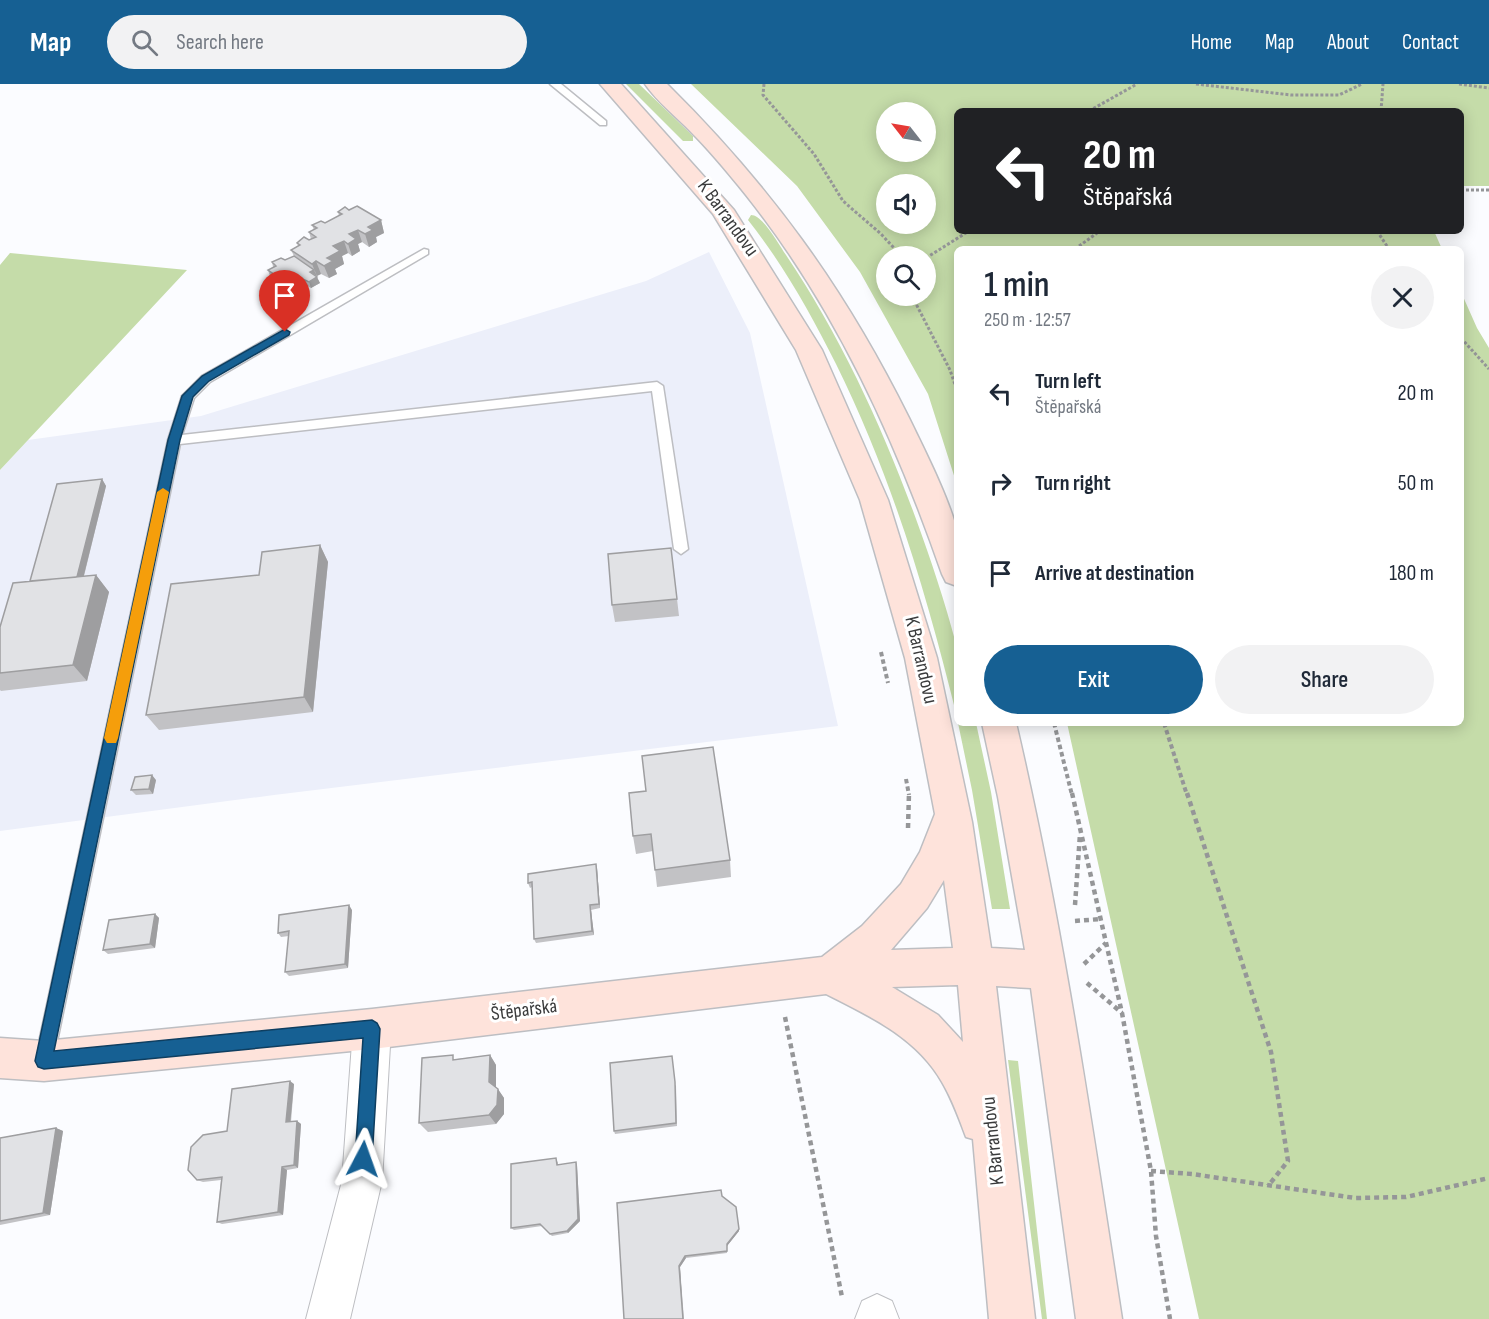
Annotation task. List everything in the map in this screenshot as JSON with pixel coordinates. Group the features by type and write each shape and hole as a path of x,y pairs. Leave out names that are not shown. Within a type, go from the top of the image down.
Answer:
{"main road":[{"name":"K Barrandovu","path":"610,84 665,139 719,203 782,298 830,390 867,480 900,577 929,691 953,812 973,966 1012,1319"},
{"name":"K Barrandovu","path":"655,84 672,94 761,197 826,289 863,354 900,428 954,566"},
{"path":"1000,726 1024,839 1065,974 1099,1319"},
{"path":"953,812 933,863 907,906 862,951 829,976 898,1009 935,1038 948,1053 979,1117 996,1169"},
{"name":"Štěpařská","path":"0,1058 44,1061 372,1029 892,968 973,966 1065,974"}],"street":[{"path":"328,1319 362,1180 372,1029"}],"lane":[{"path":"555,84 603,123"},
{"path":"44,1061 174,440 188,396 206,379 424,252"},
{"path":"174,440 657,386 681,549"}],"path":[{"path":"764,84 763,95 814,154 843,201 892,246"},
{"path":"1094,108 1137,84"},
{"path":"1196,84 1291,95 1339,96 1362,84"},
{"path":"1381,108 1383,84"},
{"path":"1459,84 1489,88"},
{"path":"1464,190 1489,190"},
{"path":"936,252 964,234"},
{"path":"1079,246 1096,234"},
{"path":"917,306 954,381"},
{"path":"1464,341 1489,369"},
{"path":"880,648 890,691"},
{"path":"1054,726 1081,831 1122,1013 1151,1171 1156,1236 1170,1319"},
{"path":"1165,726 1271,1052 1288,1161 1268,1186"},
{"path":"904,768 910,801 905,837"},
{"path":"1074,921 1081,831"},
{"path":"1063,921 1101,920"},
{"path":"1065,974 1122,1013"},
{"path":"777,980 844,1310 877,1318"},
{"path":"1151,1171 1356,1198 1406,1197 1489,1178"}],"shaded area":[{"path":"709,252 750,333 838,726 0,831 0,470 28,440 201,416 646,281"}],"green space":[{"path":"626,84 639,84 693,136 693,141 683,141"},
{"path":"691,84 1489,84 1489,186 1464,186 1464,108 954,108 954,234 1435,234 1441,246 954,246 954,476 928,394 879,306 936,306 936,246 876,246 876,301 860,272 797,186"},
{"path":"751,215 761,220 806,286 859,383 889,450 927,550 954,637 954,706 920,581 875,451 836,364 806,308 785,272 748,220"},
{"path":"10,253 187,270 0,470 0,265"},
{"path":"1464,299 1489,348 1489,1319 1199,1319 1068,726 1464,726"},
{"path":"959,726 977,726 991,792 1010,909 992,909"},
{"path":"1008,1060 1018,1061 1047,1319 1042,1319"}],"building":[{"path":"357,206 381,220 368,227 373,230 365,234 358,230 349,234 356,239 348,244 344,241 333,246 340,251 327,258 333,261 324,266 316,261 312,264 291,250 300,245 297,243 304,237 309,240 316,237 309,232 317,228 312,225 321,221 325,223 342,214 338,212 345,207 349,210"},
{"path":"294,256 314,270 310,272 317,277 309,282 303,279 291,286 268,270 276,266 272,262"},
{"path":"102,479 77,577 30,581 57,484"},
{"path":"320,545 304,697 146,715 171,584 259,575 262,552"},
{"path":"671,548 677,599 612,605 608,554"},
{"path":"96,575 73,665 0,673 0,627 13,583"},
{"path":"713,747 730,860 655,870 651,834 633,836 629,793 646,791 642,756"},
{"path":"152,775 149,789 131,790 135,777"},
{"path":"596,864 599,904 590,905 592,931 534,939 532,882 528,883 528,874"},
{"path":"349,905 345,964 285,972 289,931 278,933 279,915"},
{"path":"155,914 150,944 103,950 109,920"},
{"path":"453,1055 453,1060 490,1055 489,1082 498,1089 497,1105 489,1115 419,1123 422,1058"},
{"path":"672,1056 676,1123 614,1131 610,1063"},
{"path":"290,1081 286,1122 297,1121 294,1165 282,1167 278,1212 217,1222 222,1177 197,1180 188,1170 191,1147 203,1135 227,1131 232,1089"},
{"path":"56,1128 43,1213 0,1221 0,1138"},
{"path":"556,1158 557,1165 576,1162 578,1219 567,1231 550,1234 540,1224 511,1228 511,1164"},
{"path":"721,1190 722,1196 736,1207 739,1229 727,1244 727,1251 685,1256 679,1266 683,1319 624,1319 617,1203"}],"slow traffic":[{"path":"111,738 163,492"}],"route":[{"path":"285,332 206,379 188,396 174,440 44,1061 372,1029 363,1159"}]}
